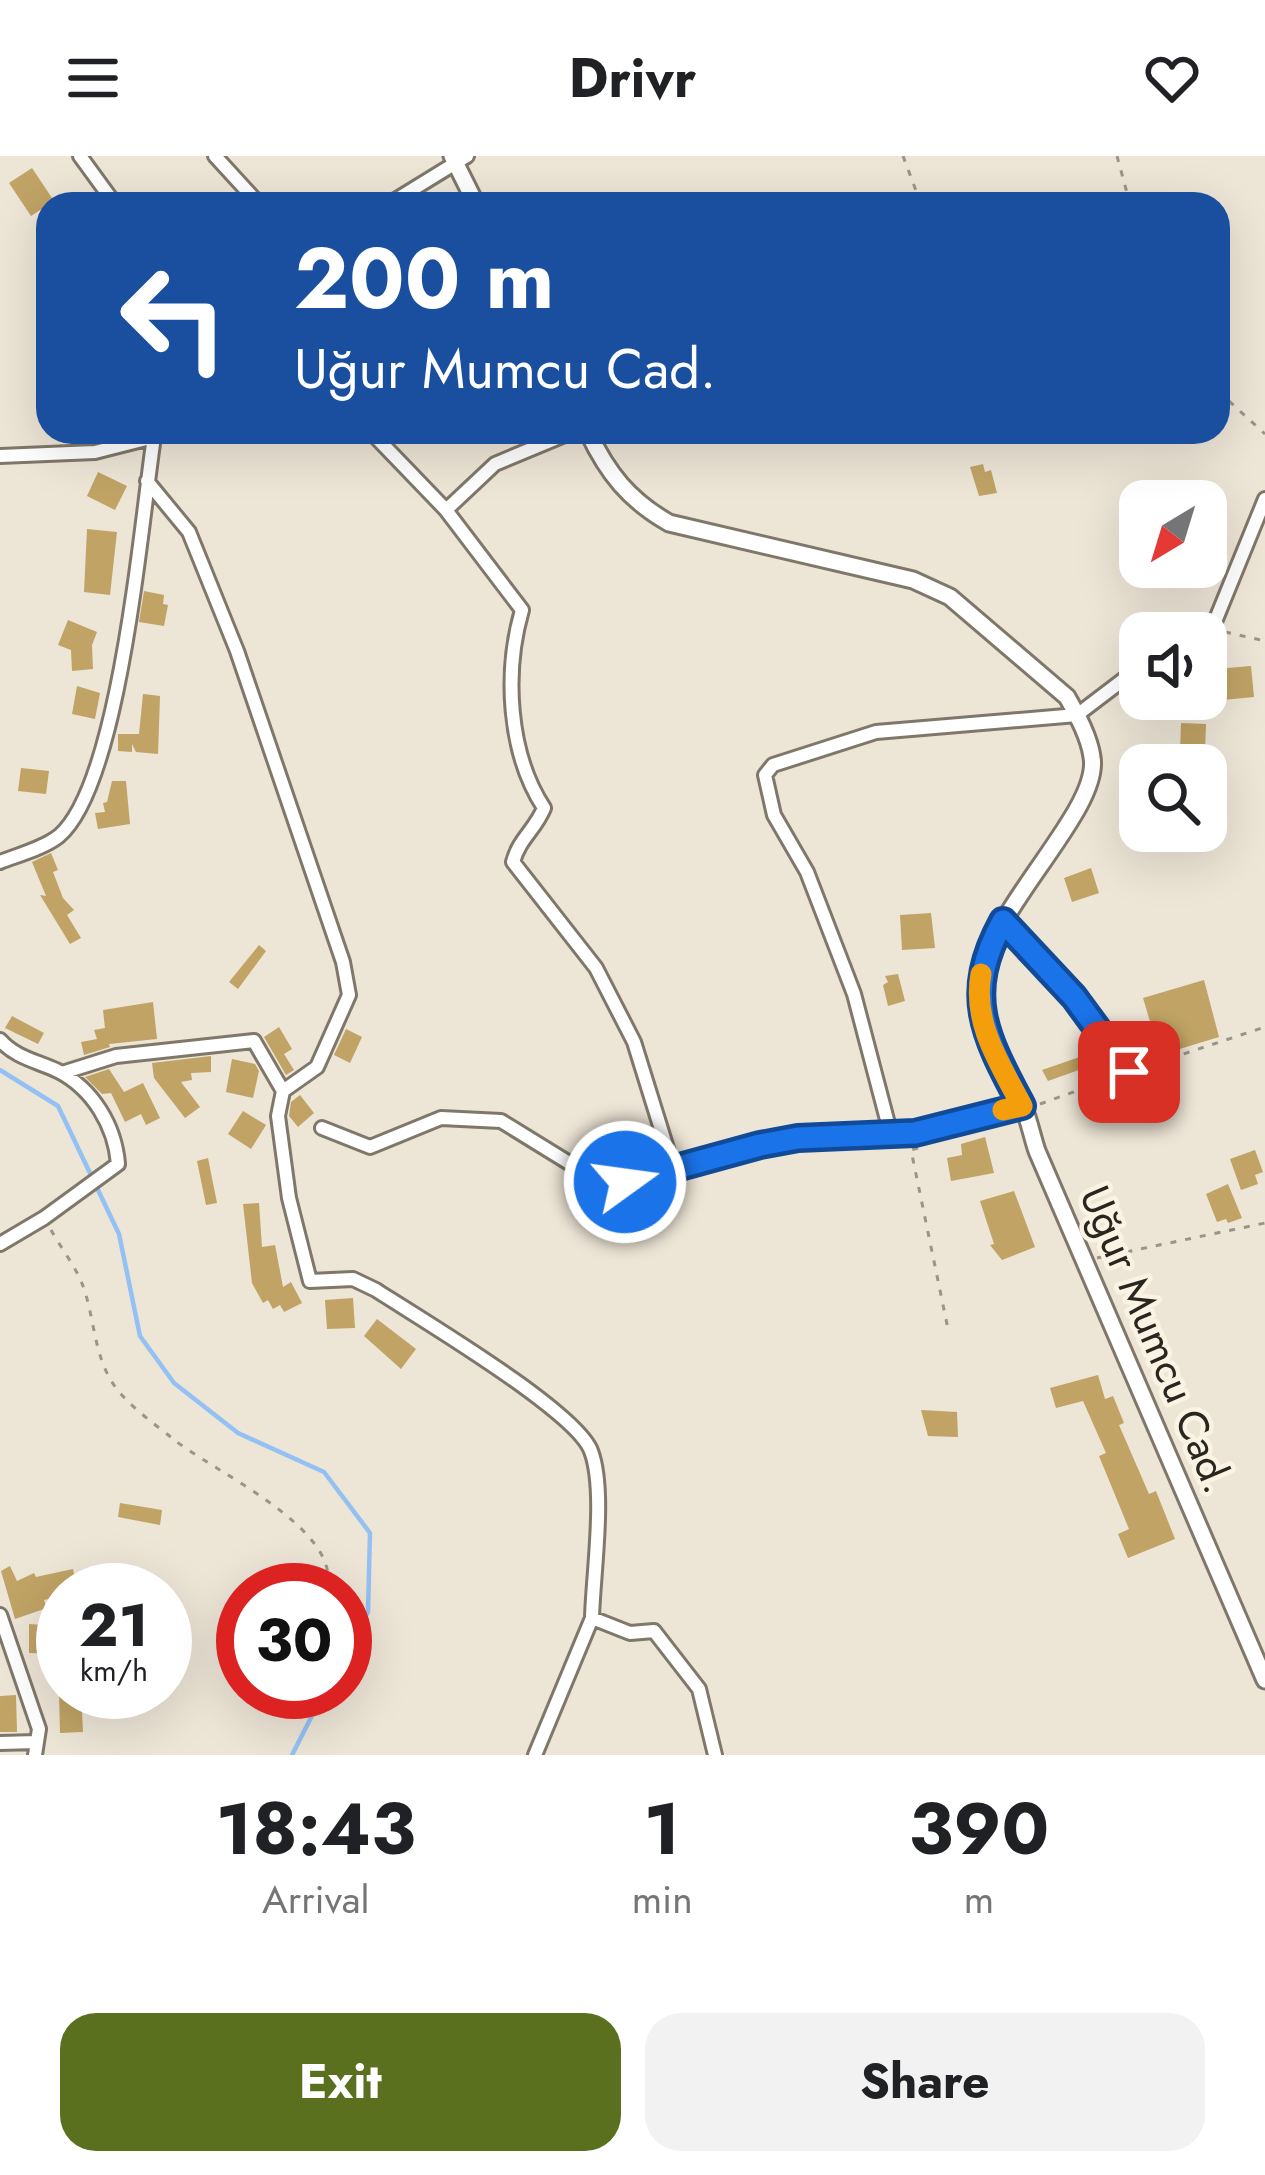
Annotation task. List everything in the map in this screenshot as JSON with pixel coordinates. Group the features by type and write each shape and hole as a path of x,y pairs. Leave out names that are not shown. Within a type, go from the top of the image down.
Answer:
{"street":[{"path":"80,156 106,192"},
{"path":"215,156 248,192"},
{"path":"407,192 459,158 472,192"},
{"path":"0,456 95,452 124,444"},
{"path":"0,862 60,835 89,788 111,724 154,444"},
{"path":"382,444 446,511 522,610 512,643 514,730 528,784 544,808 536,827 518,842 513,862 596,968 634,1042 674,1171"},
{"path":"446,511 495,464 543,444"},
{"path":"595,444 617,485 641,507 669,523 913,580 950,597 1067,697 1078,715"},
{"path":"147,481 189,532 237,651 343,962 349,995 317,1067 283,1091"},
{"path":"1219,612 1265,499"},
{"path":"891,1135 854,994 807,872 774,815 765,775 773,765 876,732 1078,715 1119,684"},
{"name":"Uğur Mumcu Cad.","path":"1078,715 1094,760 1085,791 988,949 980,982 980,1013 991,1048 1023,1107 1036,1151 1265,1680"},
{"path":"1003,921 1074,997 1129,1072"},
{"path":"0,1040 10,1051 62,1073 97,1105 110,1125 118,1164 0,1244"},
{"path":"62,1073 116,1056 254,1041 283,1091 278,1116 289,1198 310,1280 353,1280 376,1290 507,1376 581,1432 593,1455 597,1516 592,1618 535,1755"},
{"path":"322,1128 370,1147 440,1118 501,1121 587,1174 625,1182 798,1138 915,1133 1023,1107"},
{"path":"0,1615 39,1729 36,1748 0,1743"},
{"path":"592,1618 630,1633 654,1631 700,1689 715,1755"}],"path":[{"path":"903,156 916,192"},
{"path":"1118,156 1127,192"},
{"path":"1230,402 1265,434"},
{"path":"1227,632 1265,641"},
{"path":"1023,1107 1265,1027"},
{"path":"934,1142 911,1150 948,1329"},
{"path":"44,1218 83,1287 112,1383 170,1437 280,1508 327,1563"},
{"path":"1084,1261 1265,1223"}],"building":[{"path":"32,168 48,192 36,192 36,213 31,216 9,183"},
{"path":"983,464 985,472 991,470 997,493 979,496 970,467"},
{"path":"98,472 127,486 115,510 87,496"},
{"path":"87,529 117,532 110,595 84,592"},
{"path":"144,591 164,595 163,604 168,605 164,626 139,622"},
{"path":"68,620 97,632 93,669 72,671 71,650 58,645"},
{"path":"1251,666 1254,697 1227,700 1227,668"},
{"path":"77,686 100,693 95,719 72,714"},
{"path":"143,694 160,696 158,754 136,752 132,744 132,752 118,751 118,734 139,734"},
{"path":"1181,723 1206,724 1205,744 1180,744"},
{"path":"21,768 49,771 46,794 18,791"},
{"path":"112,781 126,781 130,824 98,829 95,813 105,812 103,803"},
{"path":"51,853 63,898 74,910 67,915 81,938 70,944 40,895 46,896 32,862"},
{"path":"1091,868 1099,893 1072,902 1064,878"},
{"path":"931,913 935,948 902,950 900,915"},
{"path":"259,945 266,951 238,989 229,982"},
{"path":"898,974 905,1001 888,1006 885,976"},
{"path":"1204,980 1219,1037 1160,1055 1143,998"},
{"path":"153,1002 157,1039 109,1044 84,1055 81,1042 97,1039 94,1030 105,1028 103,1010"},
{"path":"12,1016 44,1033 38,1044 5,1028"},
{"path":"279,1027 292,1049 284,1054 294,1070 286,1075 264,1037"},
{"path":"346,1029 362,1037 350,1063 334,1055"},
{"path":"1100,1050 1104,1061 1048,1081 1042,1070"},
{"path":"211,1056 211,1072 191,1073 192,1080 181,1082 200,1107 185,1118 154,1078 152,1063"},
{"path":"232,1059 255,1064 259,1071 253,1098 226,1092"},
{"path":"109,1069 124,1092 143,1083 160,1118 146,1125 141,1114 125,1122 111,1093 102,1094 85,1077"},
{"path":"300,1095 314,1113 298,1127 289,1116 291,1102"},
{"path":"243,1111 266,1125 251,1149 228,1134"},
{"path":"985,1137 994,1173 951,1181 947,1158 962,1155 961,1144"},
{"path":"1255,1150 1263,1172 1255,1175 1258,1184 1241,1190 1230,1159"},
{"path":"208,1158 217,1203 206,1205 197,1161"},
{"path":"1228,1184 1242,1218 1217,1222 1206,1194"},
{"path":"1014,1191 1035,1247 1002,1260 990,1245 994,1244 980,1201"},
{"path":"259,1203 262,1247 275,1245 283,1287 291,1282 302,1303 284,1312 280,1305 273,1309 268,1300 263,1303 252,1283 243,1204"},
{"path":"353,1298 355,1328 327,1329 325,1300"},
{"path":"377,1319 416,1349 401,1369 364,1336"},
{"path":"1098,1375 1105,1399 1113,1396 1124,1423 1119,1425 1149,1494 1156,1491 1175,1539 1128,1558 1118,1534 1129,1529 1099,1456 1106,1453 1083,1401 1056,1408 1050,1388"},
{"path":"921,1410 957,1412 958,1437 928,1436"},
{"path":"120,1503 162,1510 160,1525 118,1517"},
{"path":"10,1566 17,1581 34,1573 36,1612 15,1619 1,1571"},
{"path":"29,1624 36,1624 36,1653 29,1653"},
{"path":"16,1695 17,1732 0,1732 0,1696"},
{"path":"60,1719 82,1719 83,1732 60,1733"}],"waterway":[{"path":"0,1070 58,1106 119,1234 140,1336 174,1383 238,1433 324,1472 370,1533 369,1563"},
{"path":"292,1755 310,1719"}],"slow traffic":[{"path":"981,974 980,1013 991,1048 1022,1106 1003,1110"}],"route":[{"path":"625,1182 760,1145 798,1138 915,1133 1022,1106 991,1048 980,1013 980,982 988,949 1003,921 1074,997 1129,1072"}]}
